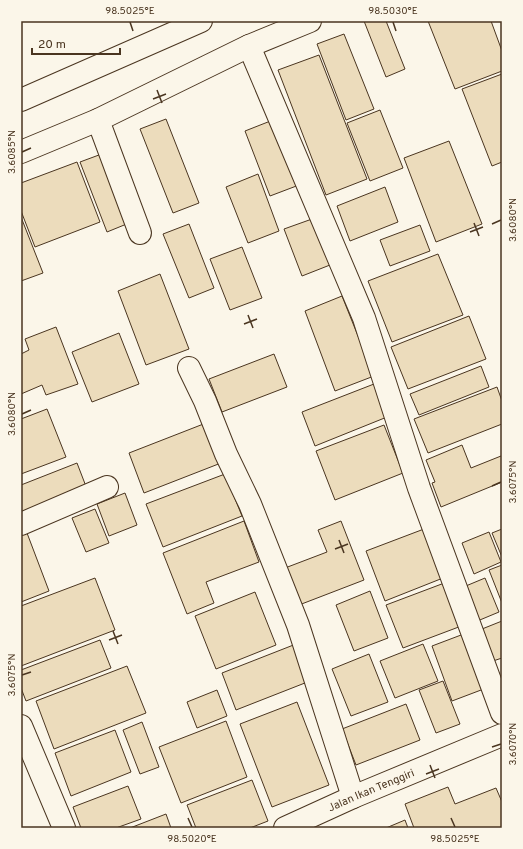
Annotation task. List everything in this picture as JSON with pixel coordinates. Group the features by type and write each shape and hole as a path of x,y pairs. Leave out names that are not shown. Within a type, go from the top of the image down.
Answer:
{"street":[{"path":"21,100 201,21"},
{"path":"21,152 98,120 249,46 310,21"},
{"path":"249,46 364,318 419,488 502,713"},
{"path":"98,120 140,233"},
{"path":"189,368 205,401 226,454 250,504 298,625 353,796"},
{"path":"21,524 107,487"},
{"path":"21,726 64,828"},
{"name":"Jalan Ikan Tenggiri","path":"285,828 353,796 502,735"}],"building":[{"path":"364,21 386,21 405,69 386,77"},
{"path":"428,21 491,21 502,51 502,71 455,89"},
{"path":"344,34 374,109 346,120 317,44"},
{"path":"319,55 367,179 326,195 278,70"},
{"path":"502,74 502,162 492,166 462,89"},
{"path":"380,110 403,168 370,181 347,123"},
{"path":"166,119 199,203 173,213 140,129"},
{"path":"273,120 299,185 270,196 245,131"},
{"path":"449,141 482,224 436,242 404,158"},
{"path":"107,152 134,221 107,232 80,162"},
{"path":"77,162 100,222 35,247 21,211 21,183"},
{"path":"258,174 279,231 248,243 226,187"},
{"path":"385,187 398,222 350,241 337,206"},
{"path":"21,217 43,273 21,281"},
{"path":"312,219 330,265 302,276 284,229"},
{"path":"189,224 214,288 189,298 163,234"},
{"path":"420,225 430,251 390,266 380,240"},
{"path":"242,247 262,298 230,310 210,259"},
{"path":"438,254 463,315 392,342 368,281"},
{"path":"160,274 189,349 146,365 118,291"},
{"path":"342,296 374,376 335,391 305,311"},
{"path":"469,316 486,359 408,389 391,347"},
{"path":"56,327 78,384 46,395 42,385 21,394 21,354 29,350 25,339"},
{"path":"119,333 139,384 92,402 72,352"},
{"path":"274,354 287,387 222,412 209,379"},
{"path":"481,366 489,387 419,415 410,394"},
{"path":"374,384 387,417 315,446 302,412"},
{"path":"497,387 502,401 502,424 428,453 414,419"},
{"path":"47,409 66,457 21,474 21,419"},
{"path":"206,423 221,463 144,493 129,453"},
{"path":"384,425 403,473 335,500 316,451"},
{"path":"462,445 471,468 501,456 502,482 441,507 432,483 435,482 426,460"},
{"path":"77,463 87,489 21,515 21,485"},
{"path":"225,474 242,516 163,547 146,504"},
{"path":"125,493 137,525 109,536 97,504"},
{"path":"95,509 109,543 86,552 72,518"},
{"path":"244,521 259,562 206,582 214,603 187,614 163,553"},
{"path":"341,521 364,580 299,605 285,568 327,552 318,530"},
{"path":"424,529 443,578 385,601 366,551"},
{"path":"502,529 502,557 492,533"},
{"path":"489,532 501,562 474,574 462,543"},
{"path":"27,533 49,591 21,602 21,535"},
{"path":"502,565 502,603 489,570"},
{"path":"95,578 115,630 21,666 21,606"},
{"path":"485,578 499,612 475,622 461,588"},
{"path":"447,582 464,625 403,648 386,605"},
{"path":"370,591 388,638 354,651 336,605"},
{"path":"255,592 276,645 216,669 195,616"},
{"path":"502,621 502,658 490,662 477,631"},
{"path":"469,632 489,687 452,701 432,646"},
{"path":"100,640 111,668 26,701 21,688 21,670"},
{"path":"296,644 310,681 236,710 222,673"},
{"path":"423,644 438,681 395,698 380,661"},
{"path":"369,654 388,702 351,716 332,669"},
{"path":"127,666 146,713 54,749 36,701"},
{"path":"443,681 460,724 436,733 419,690"},
{"path":"217,690 227,716 197,728 187,702"},
{"path":"297,702 329,785 272,807 240,724"},
{"path":"406,704 420,740 356,765 342,729"},
{"path":"226,721 247,777 181,803 159,747"},
{"path":"142,722 159,767 140,774 123,730"},
{"path":"115,730 131,772 71,796 55,753"},
{"path":"252,780 268,821 250,828 196,828 187,805"},
{"path":"128,786 141,819 116,828 81,828 73,807"},
{"path":"448,787 455,804 496,788 502,802 502,828 414,828 405,804"},
{"path":"166,814 171,828 130,828"},
{"path":"405,820 408,828 386,828"}]}
